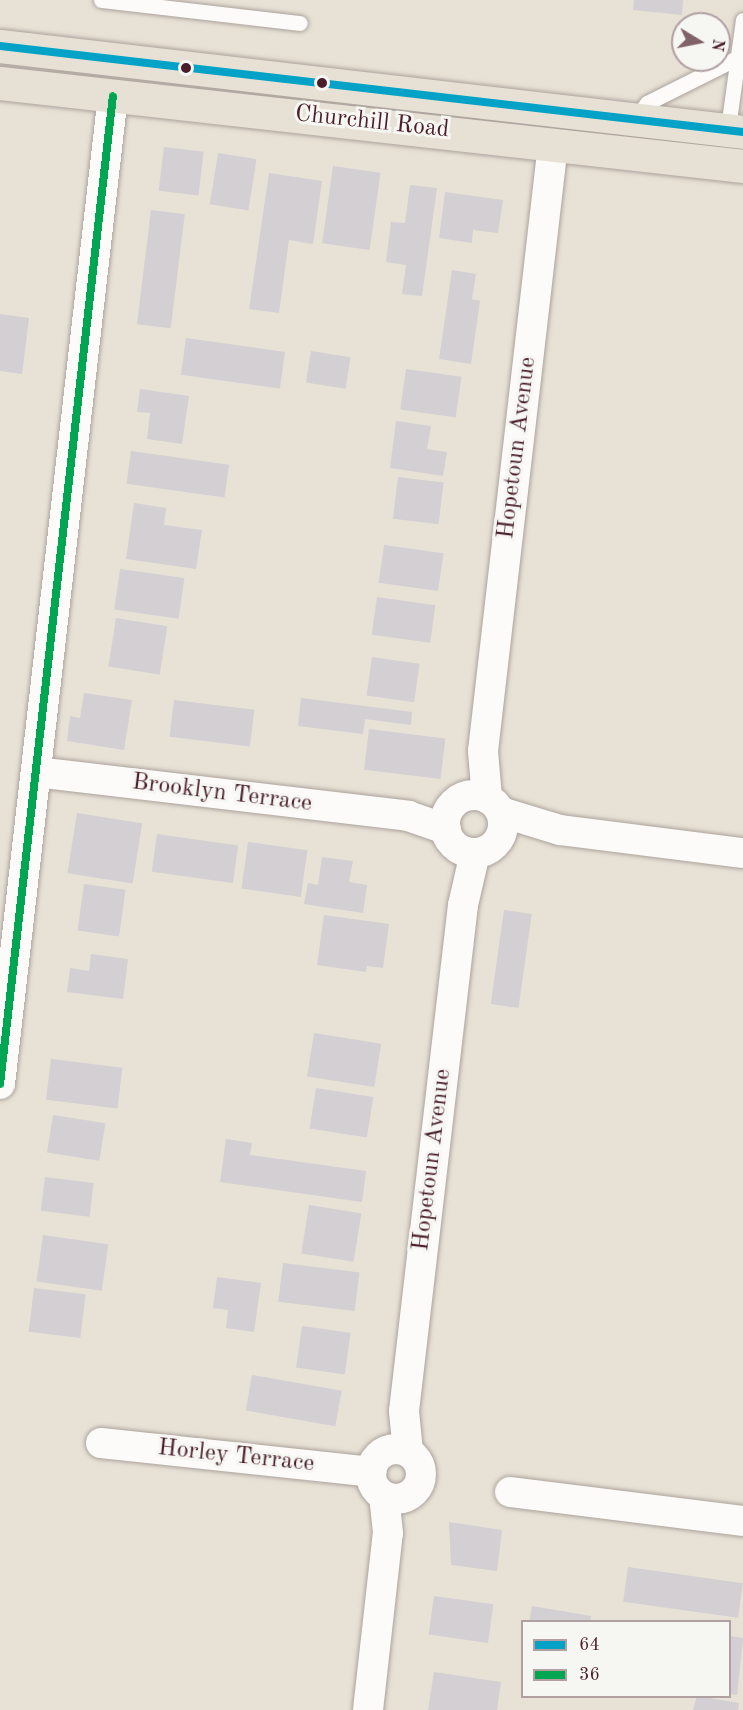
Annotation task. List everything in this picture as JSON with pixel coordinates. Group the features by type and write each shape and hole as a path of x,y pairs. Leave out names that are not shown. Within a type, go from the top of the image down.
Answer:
{"main road":[{"name":"Churchill Road","path":"0,45 735,131"},
{"name":"Churchill Road","path":"0,83 734,165"}],"street":[{"path":"0,1084 113,96"},
{"name":"Hopetoun Avenue","path":"368,1710 388,1533 391,1474 404,1415 553,144"},
{"name":"Brooklyn Terrace","path":"36,772 408,816 560,830 743,853"},
{"name":"Horley Terrace","path":"101,1443 391,1474"},
{"path":"510,1492 743,1521"}],"lane":[{"path":"101,0 300,23"},
{"path":"734,165 737,58 743,20"},
{"path":"635,119 647,103 737,58"}],"building":[{"path":"634,0 683,0 682,12 671,12 671,14 633,10"},
{"path":"164,147 204,152 198,196 159,191"},
{"path":"218,153 257,159 248,210 210,204"},
{"path":"333,166 381,173 370,250 322,243"},
{"path":"269,173 322,181 313,244 289,240 279,313 249,309"},
{"path":"410,185 437,188 422,296 402,294 406,265 386,262 391,222 405,223"},
{"path":"445,192 503,200 498,233 473,230 472,243 439,238"},
{"path":"151,210 185,214 171,328 137,324"},
{"path":"452,270 476,274 472,299 480,301 471,364 439,359"},
{"path":"0,314 29,318 22,374 0,371"},
{"path":"186,338 285,352 280,389 181,375"},
{"path":"311,351 351,357 346,389 306,383"},
{"path":"406,369 461,377 456,417 400,410"},
{"path":"140,389 189,396 182,444 147,439 150,413 137,412"},
{"path":"396,421 431,426 427,449 447,452 443,476 390,468"},
{"path":"131,451 229,465 224,497 126,484"},
{"path":"398,477 444,483 439,524 393,519"},
{"path":"134,503 166,508 164,525 202,530 196,569 126,559"},
{"path":"384,545 443,553 438,591 379,583"},
{"path":"120,569 184,578 179,619 114,610"},
{"path":"377,597 435,605 430,643 372,635"},
{"path":"116,618 167,626 160,675 108,666"},
{"path":"372,657 420,664 414,702 367,696"},
{"path":"84,693 132,700 124,750 67,741 70,716 80,718"},
{"path":"301,698 412,712 411,725 365,719 363,734 298,726"},
{"path":"174,700 254,710 250,747 169,737"},
{"path":"369,729 445,738 440,779 364,770"},
{"path":"77,813 142,823 133,884 67,873"},
{"path":"157,834 238,845 233,883 152,872"},
{"path":"248,842 307,850 301,897 241,889"},
{"path":"322,857 353,861 349,882 367,885 363,913 304,904 308,883 318,885"},
{"path":"84,884 126,890 119,936 77,931"},
{"path":"504,910 532,914 519,1008 491,1004"},
{"path":"324,915 389,924 383,968 367,966 366,972 317,965"},
{"path":"91,954 128,959 123,999 67,992 70,968 89,971"},
{"path":"314,1033 381,1044 374,1087 307,1076"},
{"path":"51,1059 122,1068 117,1108 46,1100"},
{"path":"316,1088 373,1097 367,1138 310,1128"},
{"path":"53,1115 105,1123 99,1161 47,1153"},
{"path":"226,1139 252,1143 250,1155 366,1171 362,1202 220,1182"},
{"path":"45,1177 94,1183 89,1217 41,1211"},
{"path":"309,1205 361,1213 354,1262 301,1253"},
{"path":"43,1235 108,1244 102,1291 36,1282"},
{"path":"283,1263 359,1272 355,1311 278,1302"},
{"path":"217,1277 261,1283 254,1332 226,1328 228,1310 213,1308"},
{"path":"34,1288 86,1294 80,1338 29,1332"},
{"path":"302,1326 351,1333 345,1374 296,1368"},
{"path":"252,1375 342,1391 335,1426 246,1410"},
{"path":"449,1522 502,1530 497,1571 451,1565"},
{"path":"628,1567 743,1583 738,1618 623,1602"},
{"path":"434,1596 493,1604 488,1643 429,1635"},
{"path":"532,1606 591,1616 590,1620 529,1620"},
{"path":"731,1636 743,1638 737,1695 731,1694"},
{"path":"434,1672 501,1682 497,1710 428,1710"},
{"path":"696,1698 739,1703 738,1710 693,1710"}],"transit line":[{"name":"64","path":"0,46 743,132"},
{"name":"36","path":"0,1084 113,96"}]}
